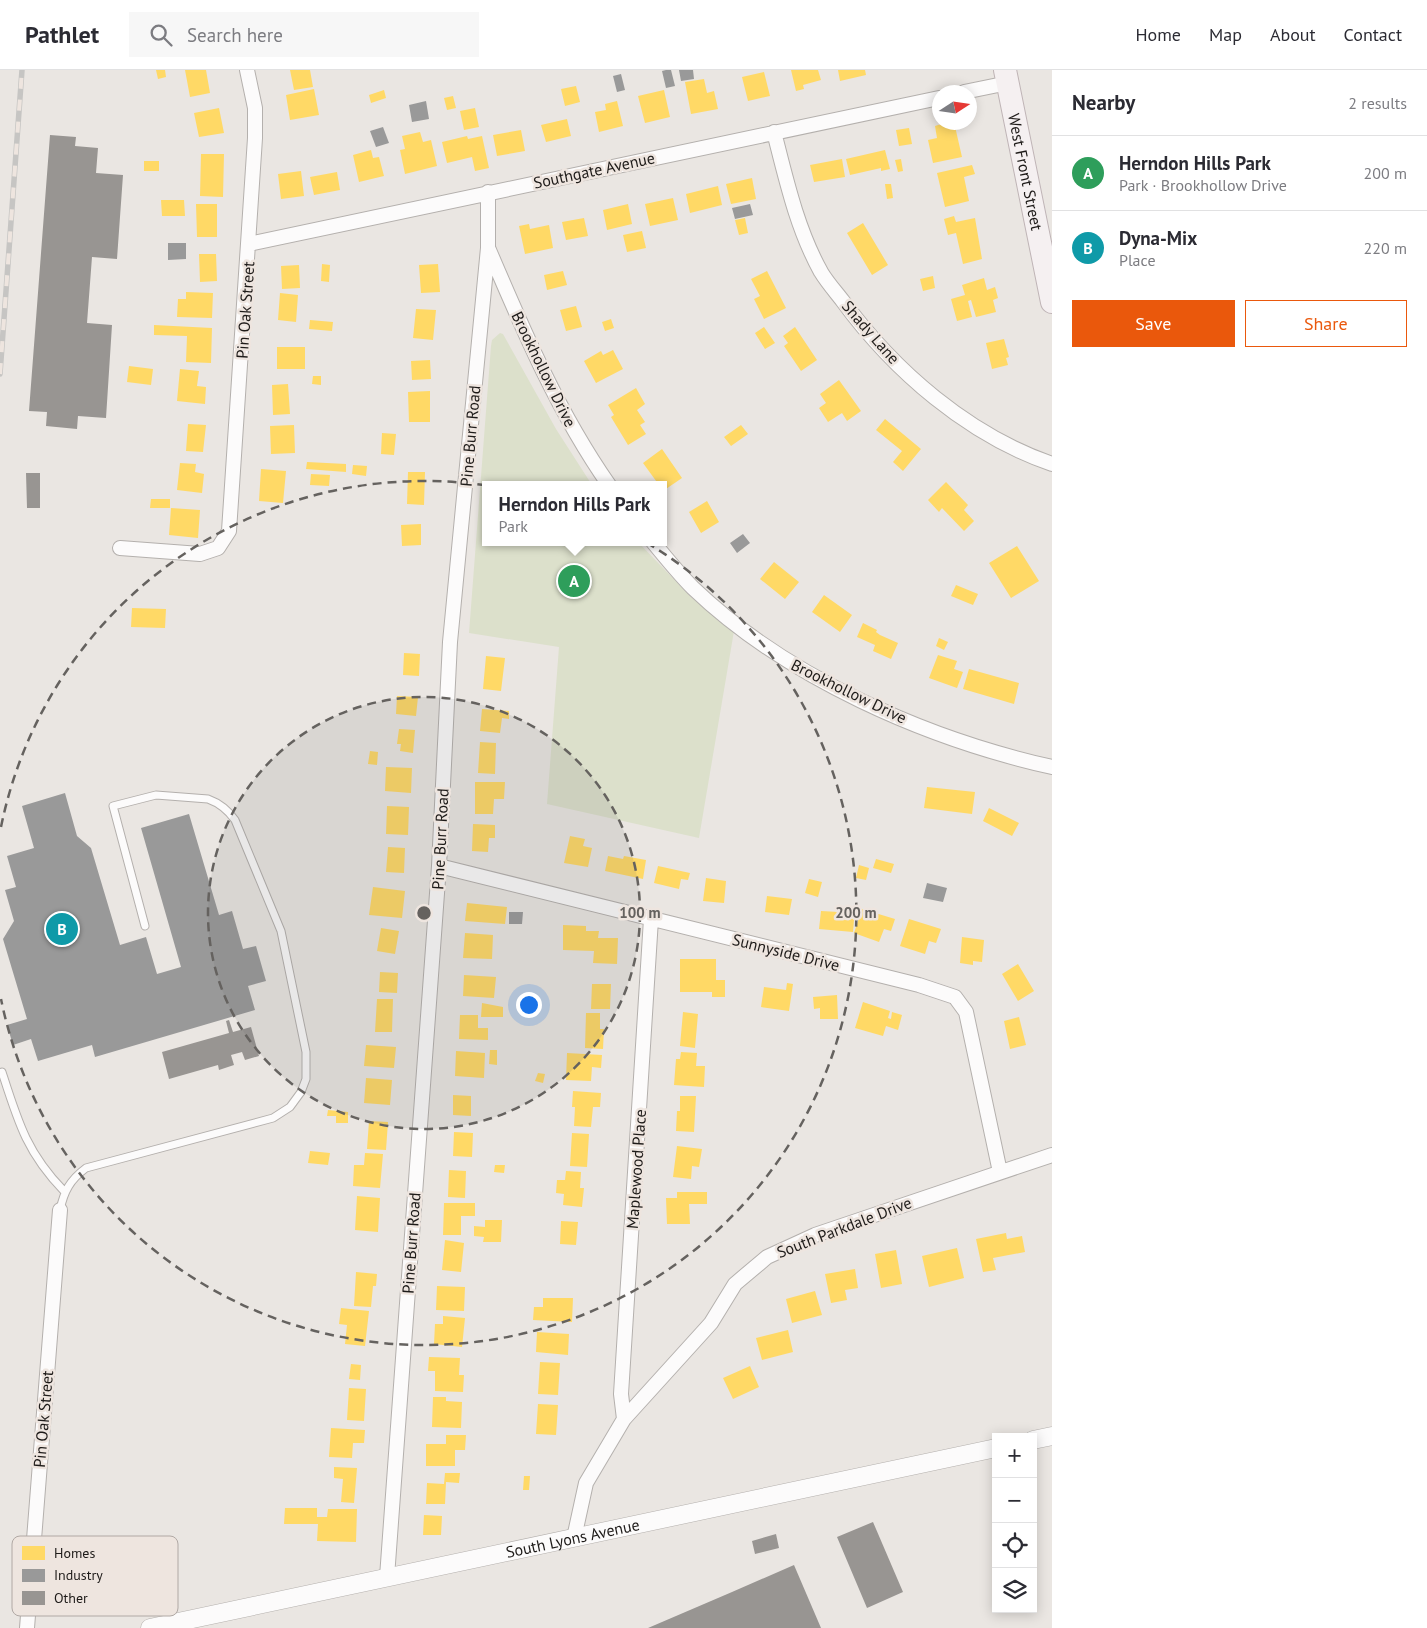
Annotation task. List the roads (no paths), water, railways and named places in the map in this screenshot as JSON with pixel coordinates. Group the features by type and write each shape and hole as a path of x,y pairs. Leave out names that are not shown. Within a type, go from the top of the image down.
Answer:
{"main road":[{"name":"West Front Street","path":"1007,77 1052,302"}],"street":[{"name":"Pin Oak Street","path":"120,548 200,554 218,548 229,531 250,244 255,108 247,70"},
{"path":"977,87 1007,77"},
{"name":"Southgate Avenue","path":"250,244 488,192 932,100"},
{"name":"Shady Lane","path":"774,132 794,210 822,272 856,320 909,375 958,414 1003,442 1052,464"},
{"name":"Pine Burr Road","path":"387,1577 439,866 450,642 488,248 488,192"},
{"name":"Brookhollow Drive","path":"488,248 527,339 556,399 606,481"},
{"name":"Brookhollow Drive","path":"657,546 694,588 742,629 778,655 826,683 952,739 1052,767"},
{"name":"Sunnyside Drive","path":"439,866 919,985 955,998 966,1012 1000,1172"},
{"name":"Maplewood Place","path":"624,1419 621,1394 651,919"},
{"name":"South Parkdale Drive","path":"574,1538 586,1483 624,1419 711,1323 735,1284 767,1257 815,1235 1052,1155"},
{"name":"Pin Oak Street","path":"34,1536 60,1210"},
{"path":"1037,1439 1052,1436"},
{"name":"South Lyons Avenue","path":"150,1628 992,1449"}],"lane":[{"path":"60,1210 64,1191 73,1178 86,1168 102,1162 273,1118 290,1107 296,1100 306,1079 306,1052 281,931 235,820 216,801 156,795 113,806 145,926"},
{"path":"2,1072 27,1144 44,1171 64,1191"}],"railway":[{"path":"0,374 22,70"}],"place":[{"name":"Herndon Hills Park","path":"574,581"},
{"name":"Dyna-Mix","path":"62,929"}]}
